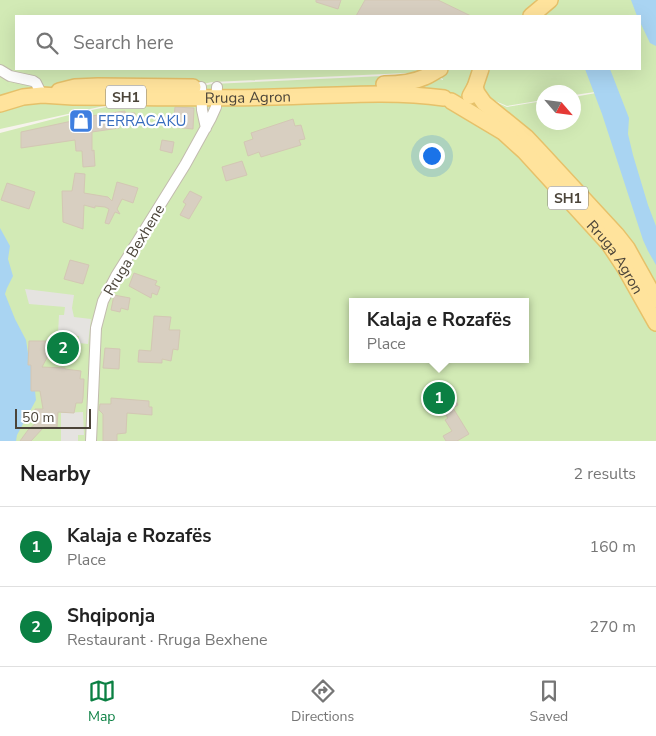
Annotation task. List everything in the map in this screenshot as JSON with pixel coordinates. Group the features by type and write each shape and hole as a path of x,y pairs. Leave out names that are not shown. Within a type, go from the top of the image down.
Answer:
{"main road":[{"path":"532,15 550,0"},
{"name":"Rruga Agron","path":"7,102 46,94 73,97 400,84 425,77 438,70"},
{"path":"440,70 436,78 439,92 447,100 455,102 464,100 470,95 475,77"},
{"name":"Rruga Agron","path":"475,77 477,93 484,103 526,138 616,234 627,248 656,300"},
{"name":"Rruga Agron","path":"217,92 280,97 386,93 426,96 447,100 503,132 524,151 609,244 656,323"}],"street":[{"path":"0,70 10,76 33,81 46,94"},
{"path":"201,92 203,118 206,128"},
{"name":"Rruga Bexhene","path":"91,441 96,328 103,301 119,270 165,198 206,128 214,113 217,92"}],"green space":[{"path":"0,0 656,0 656,441 0,441 0,133 69,115 212,84 426,74 443,80 429,72 212,82 0,129"}],"shaded area":[{"path":"25,289 74,295 72,308 74,317 91,319 88,344 79,343 79,336 58,334 59,315 64,315 65,307 29,304"},
{"path":"83,412 84,435 78,435 78,441 61,441 61,413"}],"water":[{"path":"631,0 656,0 656,46 650,43 641,24 641,15 637,15"},
{"path":"585,70 610,70 629,118 628,134 633,155 656,226 656,265 643,240 602,114"},
{"path":"0,228 10,246 8,259 13,276 5,294 26,340 28,365 31,365 31,391 35,391 36,400 17,435 16,441 0,441"}],"building":[{"path":"316,0 341,0 338,9 316,2"},
{"path":"365,0 438,0 469,15 357,15"},
{"path":"175,107 194,108 193,129 173,127"},
{"path":"125,111 125,113 135,113 135,122 118,122 119,128 92,132 92,151 94,150 95,166 83,167 82,151 76,151 75,140 21,148 21,132 72,121 72,119"},
{"path":"293,119 295,126 301,125 305,139 299,140 301,145 261,157 259,152 248,156 244,142 253,139 251,133"},
{"path":"162,140 174,142 172,153 160,150"},
{"path":"242,161 247,175 226,181 222,167"},
{"path":"75,173 85,174 84,193 108,197 112,201 117,182 138,188 133,203 122,199 117,209 120,214 115,212 109,224 105,223 109,209 84,205 83,229 63,222 62,191 72,191"},
{"path":"7,183 35,192 29,209 1,200"},
{"path":"190,191 202,197 189,219 180,215 186,204 183,202"},
{"path":"70,260 89,265 83,284 64,279"},
{"path":"134,273 157,281 155,285 160,287 157,295 152,293 151,298 129,286"},
{"path":"114,295 130,298 128,310 121,308 120,312 111,310"},
{"path":"154,316 171,317 169,330 180,330 178,350 173,349 171,361 162,359 162,363 138,362 139,350 151,351"},
{"path":"29,341 50,341 50,352 42,367 81,371 80,379 84,379 83,398 82,403 76,403 74,413 58,412 57,427 44,427 31,441 20,441 35,424 35,409 43,409 40,391 31,391 31,365 28,365"},
{"path":"105,348 120,349 119,369 103,368"},
{"path":"453,395 458,405 453,408 469,434 457,441 446,441 443,436 452,431 445,420 448,418 439,404"},
{"path":"111,398 149,401 149,407 152,407 152,415 127,413 126,433 117,434 117,441 103,441 103,414 99,410 100,404 111,404"}],"place":[{"name":"FERRACAKU","path":"81,121"},
{"name":"Shqiponja","path":"63,348"},
{"name":"Kalaja e Rozafës","path":"439,398"}]}
